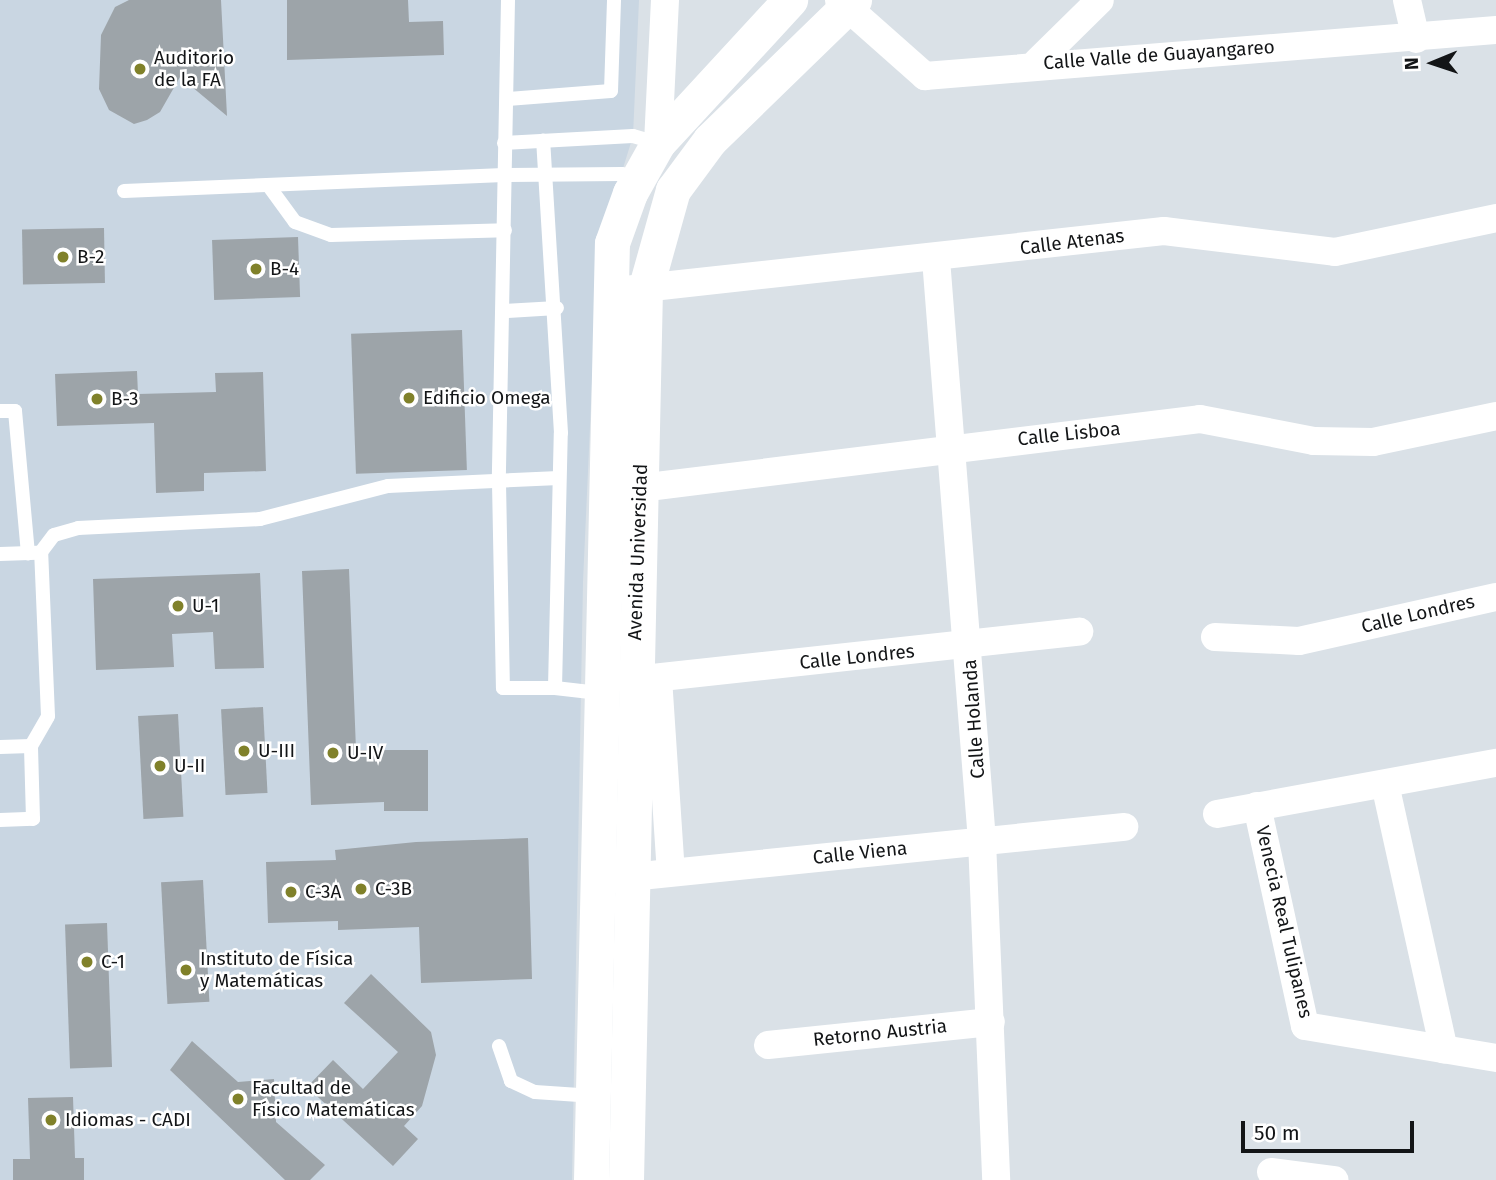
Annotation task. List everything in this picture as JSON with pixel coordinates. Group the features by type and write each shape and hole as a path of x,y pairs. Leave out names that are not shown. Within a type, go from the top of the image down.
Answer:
{"street":[{"path":"658,143 664,0"},
{"name":"Avenida Universidad","path":"591,1180 595,1096 599,693 612,243 636,181 658,143 790,0"},
{"path":"1037,62 1100,0"},
{"path":"1407,0 1416,39"},
{"name":"Avenida Universidad","path":"626,1180 634,876 646,679 640,488 645,290 673,190 710,140 846,3"},
{"name":"Calle Valle de Guayangareo","path":"846,3 925,76 1037,62 1416,39 1496,30"},
{"name":"Calle Atenas","path":"609,289 645,290 936,259 1164,230 1335,252 1496,218"},
{"name":"Calle Holanda","path":"936,259 982,841 996,1180"},
{"name":"Calle Lisboa","path":"640,488 952,447 1200,419 1314,441 1373,442 1496,416"},
{"name":"Calle Londres","path":"1215,637 1299,641 1496,597"},
{"name":"Calle Londres","path":"646,679 1079,632"},
{"name":"Avenida Universidad","path":"646,679 671,872"},
{"name":"Venecia Real Tulipanes","path":"1217,814 1496,763"},
{"path":"1385,783 1444,1050"},
{"name":"Venecia Real Tulipanes","path":"1257,806 1305,1026 1496,1058"},
{"name":"Calle Viena","path":"597,880 1124,827"},
{"name":"Retorno Austria","path":"768,1045 991,1021"},
{"path":"1271,1172 1327,1180"}],"lane":[{"path":"508,0 504,142 506,311 499,483 503,688 555,688 599,693"},
{"path":"507,99 611,90 614,0"},
{"path":"504,142 633,136 658,143"},
{"path":"543,141 556,308 559,478 555,688"},
{"path":"124,191 504,175 546,177 622,174 636,181"},
{"path":"268,185 295,222 331,234 505,230"},
{"path":"506,311 556,308"},
{"path":"0,411 15,411 34,553 48,716 31,746 33,819 0,820"},
{"path":"0,554 34,553 54,535 78,528 260,519 388,486 499,483 559,478"},
{"path":"0,747 31,746"},
{"path":"499,1046 511,1081 535,1092 595,1096"}],"shaded area":[{"path":"0,0 639,0 633,136 598,249 583,582 572,1180 0,1180"}],"building":[{"name":"Auditorio de la FA","path":"129,0 221,0 227,116 180,77 160,112 147,120 134,124 109,110 99,89 101,35 115,7"},
{"path":"287,0 408,0 409,22 443,21 444,55 287,60"},
{"name":"B-2","path":"104,228 105,283 23,284 22,229"},
{"name":"B-4","path":"298,237 300,297 214,300 212,240"},
{"name":"Edificio Omega","path":"462,330 467,470 356,474 351,334"},
{"path":"137,371 138,394 216,392 215,373 263,372 266,471 204,473 204,491 156,493 154,423 57,426 55,374"},
{"path":"349,569 356,750 428,750 428,811 384,811 384,802 311,805 302,571"},
{"name":"U-1","path":"260,573 264,668 215,669 213,632 172,634 174,667 96,670 93,579"},
{"name":"U-III","path":"263,707 268,793 226,795 221,709"},
{"name":"U-II","path":"178,714 183,817 143,819 138,716"},
{"path":"528,838 532,979 421,983 419,927 338,930 338,921 268,923 266,862 336,860 335,850 416,842"},
{"name":"Instituto de Física y Matemáticas","path":"203,880 209,1002 167,1004 161,882"},
{"name":"C-1","path":"107,923 112,1067 70,1068 65,924"},
{"path":"371,974 431,1032 436,1055 422,1106 404,1126 418,1139 393,1166 307,1087 333,1060 363,1089 398,1052 344,1003"},
{"name":"Facultad de Físico Matemáticas","path":"192,1041 238,1082 274,1079 276,1122 325,1165 310,1180 285,1180 170,1070"},
{"path":"73,1097 75,1158 84,1158 84,1180 13,1180 13,1159 30,1159 28,1098"}],"place":[{"name":"Auditorio de la FA","path":"140,69"},
{"name":"B-2","path":"63,257"},
{"name":"B-4","path":"256,269"},
{"name":"Edificio Omega","path":"409,398"},
{"name":"B-3","path":"97,399"},
{"name":"U-1","path":"178,606"},
{"name":"U-III","path":"244,751"},
{"name":"U-IV","path":"333,753"},
{"name":"U-II","path":"160,766"},
{"name":"C-3B","path":"361,889"},
{"name":"C-3A","path":"291,892"},
{"name":"C-1","path":"87,962"},
{"name":"Instituto de Física y Matemáticas","path":"186,970"},
{"name":"Facultad de Físico Matemáticas","path":"238,1099"},
{"name":"Idiomas - CADI","path":"51,1120"}]}
